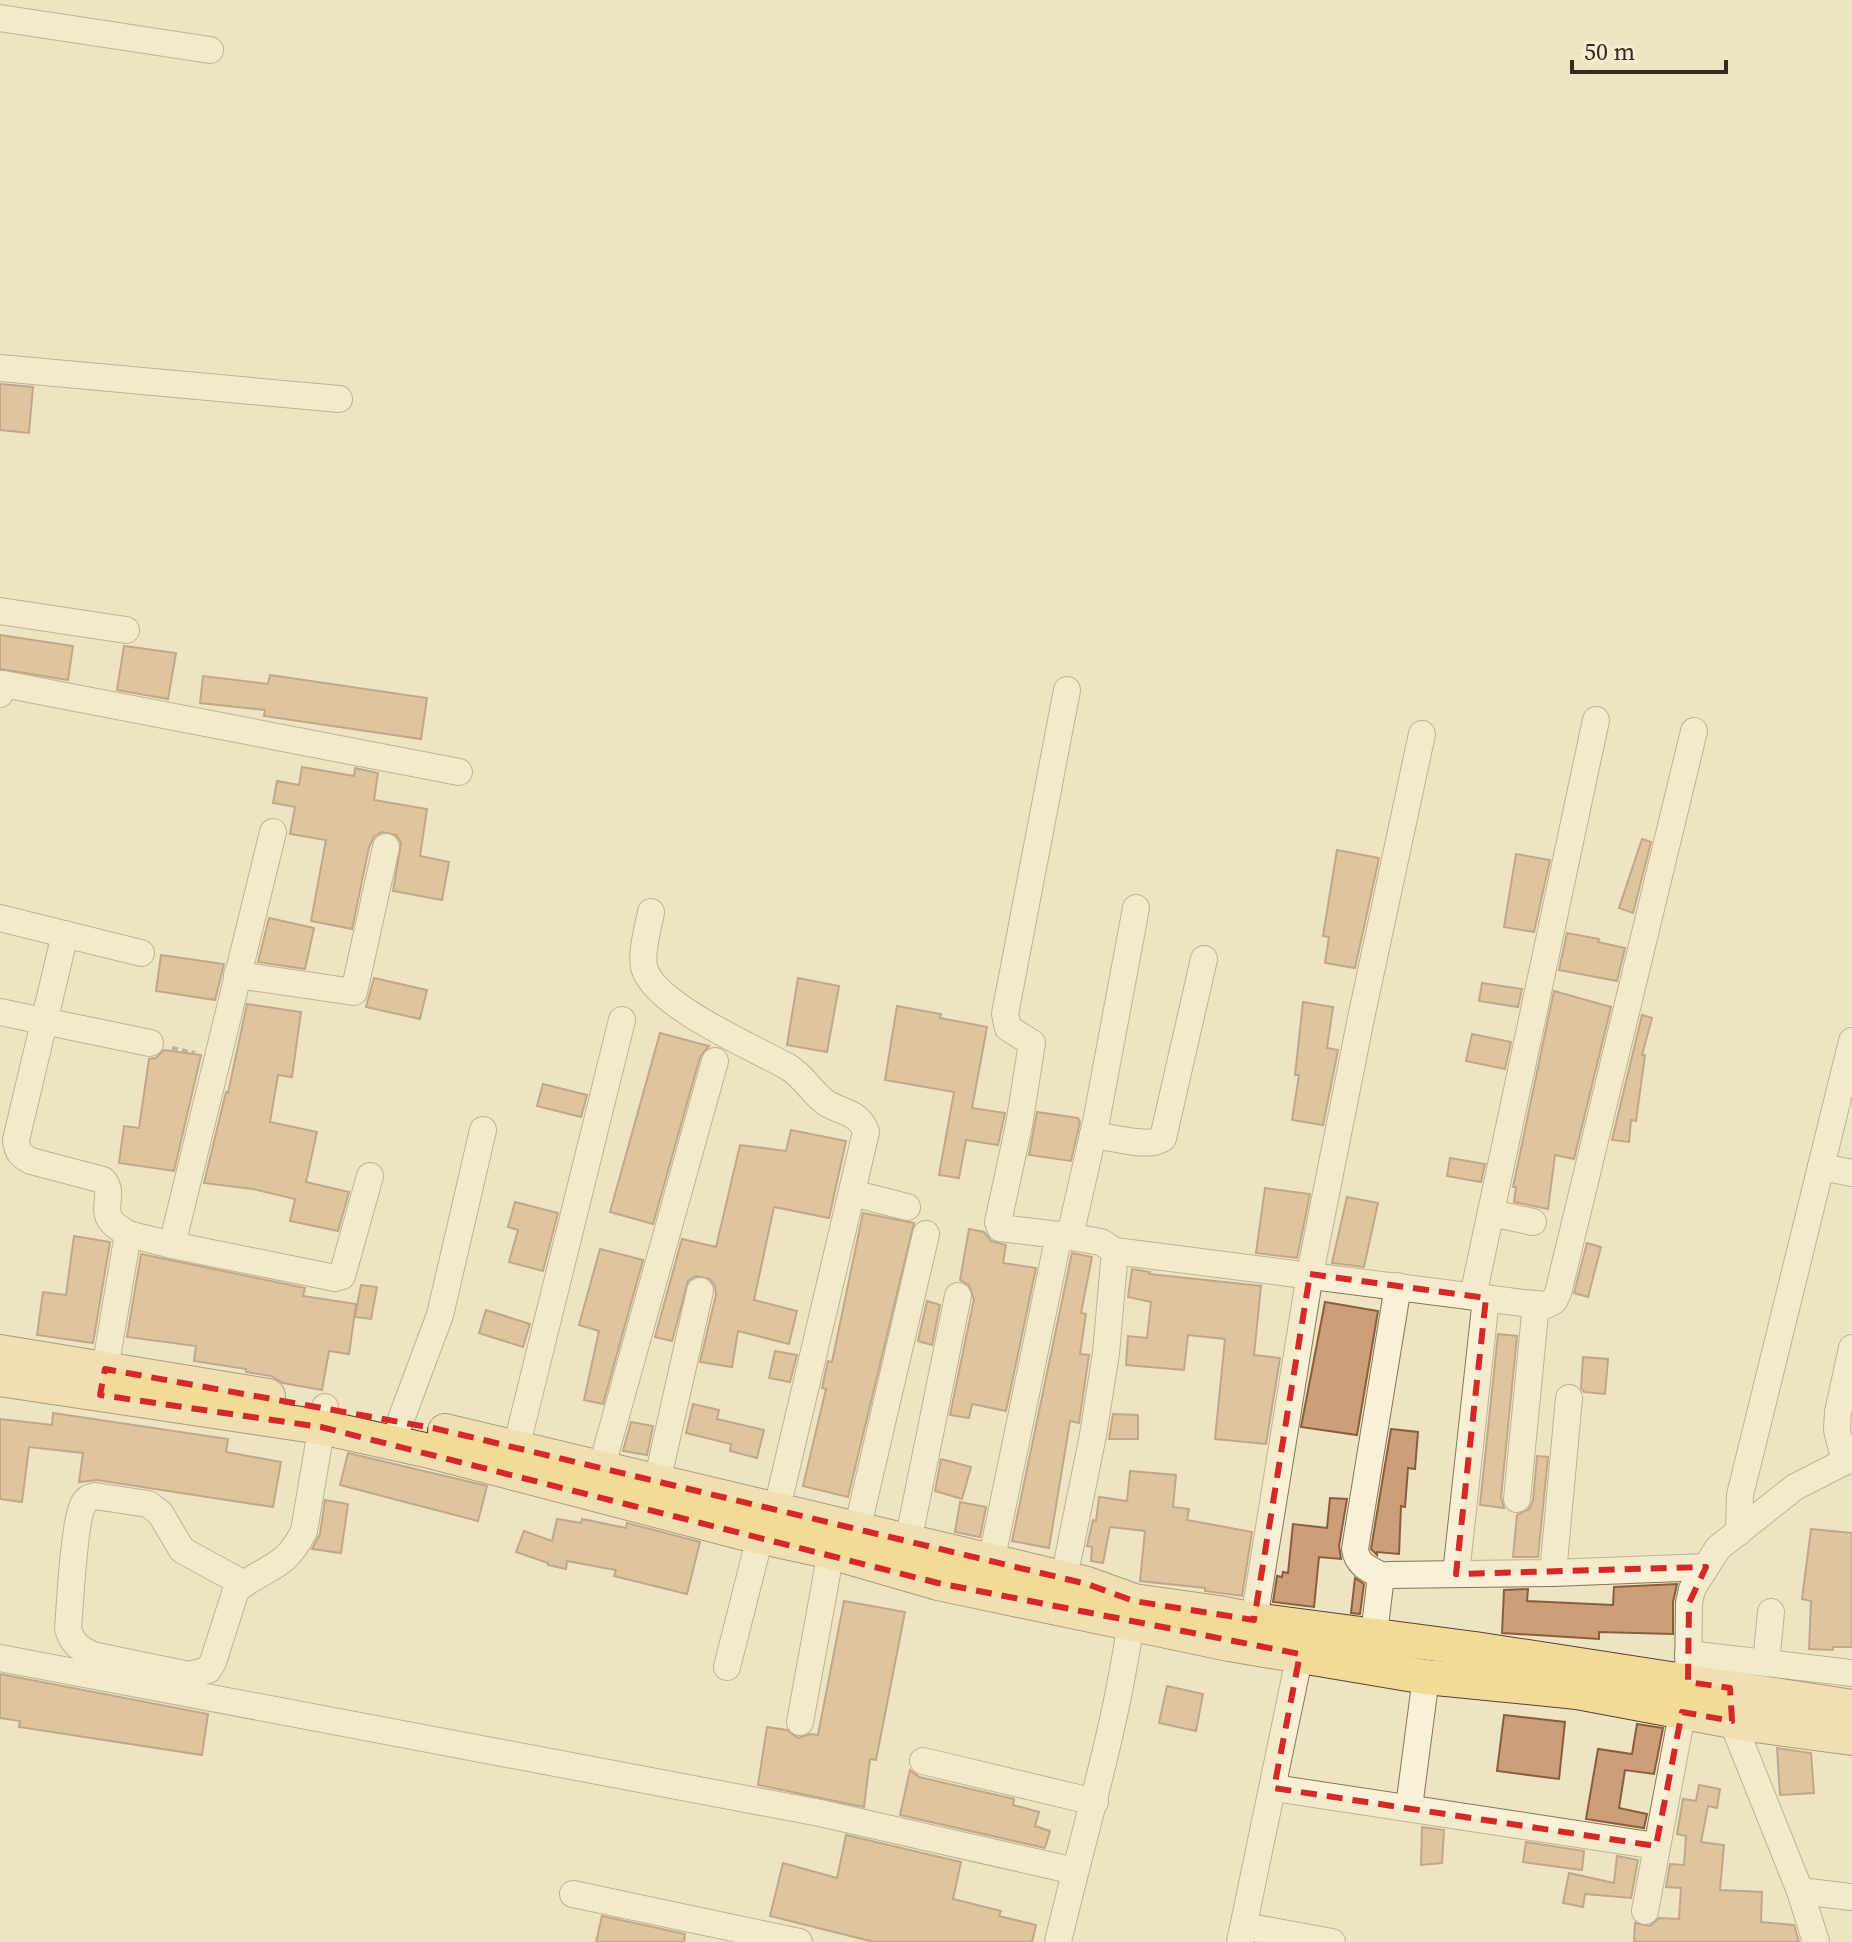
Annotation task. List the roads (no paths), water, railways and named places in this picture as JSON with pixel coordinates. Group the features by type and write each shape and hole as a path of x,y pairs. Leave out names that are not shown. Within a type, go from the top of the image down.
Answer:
{"main road":[{"path":"0,1352 102,1382"},
{"path":"0,1379 102,1382 323,1417 400,1422 657,1482 768,1524 831,1552 938,1583 1113,1618 1133,1613 1219,1613 1567,1662 1686,1683 1737,1711 1852,1738"},
{"path":"323,1417 434,1452 768,1524 857,1530 1064,1578 1133,1613 1229,1644 1426,1677 1577,1692 1686,1683"},
{"path":"1737,1711 1852,1707"}],"street":[{"path":"0,18 210,50"},
{"path":"0,368 339,399"},
{"path":"0,611 126,630"},
{"path":"0,694 3,684 459,772"},
{"path":"1067,690 1005,1014 1008,1028 1032,1043 1019,1125 998,1222 1000,1228 1101,1242 1115,1251 1546,1305 1554,1301 1558,1293 1694,731"},
{"path":"1456,1574 1480,1297 1491,1213 1596,720"},
{"path":"1254,1620 1310,1274 1422,734"},
{"path":"172,1245 273,832"},
{"path":"237,975 354,992 386,847"},
{"path":"1059,1235 1072,1227 1093,1135 1136,908"},
{"path":"651,912 644,954 648,977 687,1013 792,1070 826,1103 858,1118 866,1132 768,1524 727,1667"},
{"path":"0,918 141,953"},
{"path":"65,934 16,1140 17,1149 11,1155 103,1180 108,1185 109,1193 107,1215 112,1223 128,1234 335,1278 342,1276 370,1176"},
{"path":"1093,1135 1147,1143 1157,1143 1163,1138 1204,959"},
{"path":"0,1012 150,1043"},
{"path":"516,1448 622,1020"},
{"path":"1739,1532 1740,1495 1852,1041"},
{"path":"601,1469 715,1061"},
{"path":"400,1422 440,1315 483,1130"},
{"path":"1821,1167 1852,1173"},
{"path":"852,1193 907,1207"},
{"path":"1491,1213 1533,1222"},
{"path":"102,1382 128,1234"},
{"path":"857,1530 926,1234"},
{"path":"991,1562 1059,1235"},
{"path":"1064,1578 1106,1353 1115,1251"},
{"path":"1398,1286 1355,1549 1362,1565 1383,1576 1706,1567"},
{"path":"657,1482 700,1291"},
{"path":"908,1542 958,1296"},
{"path":"1517,1499 1536,1304"},
{"path":"1645,1911 1686,1683 1692,1589 1718,1548 1795,1487 1848,1460 1837,1430 1852,1348"},
{"path":"1553,1573 1569,1398"},
{"path":"244,1584 182,1550 160,1513 148,1504 95,1496 83,1504 78,1528 68,1629 78,1647 92,1655 189,1675 208,1670 236,1590 283,1562 296,1548 304,1531 323,1417"},
{"path":"800,1722 831,1552"},
{"path":"1374,1635 1383,1576"},
{"path":"1766,1663 1771,1612"},
{"path":"1058,1942 1095,1802 1133,1613"},
{"path":"1300,1654 1242,1934 1332,1942"},
{"path":"0,1658 805,1810 1075,1871"},
{"path":"1686,1683 1766,1663 1852,1673"},
{"path":"1409,1807 1426,1677"},
{"path":"1737,1711 1816,1942"},
{"path":"923,1761 1095,1802"},
{"path":"1274,1788 1656,1846"},
{"path":"1800,1891 1852,1897"},
{"path":"573,1894 799,1942"}]}
